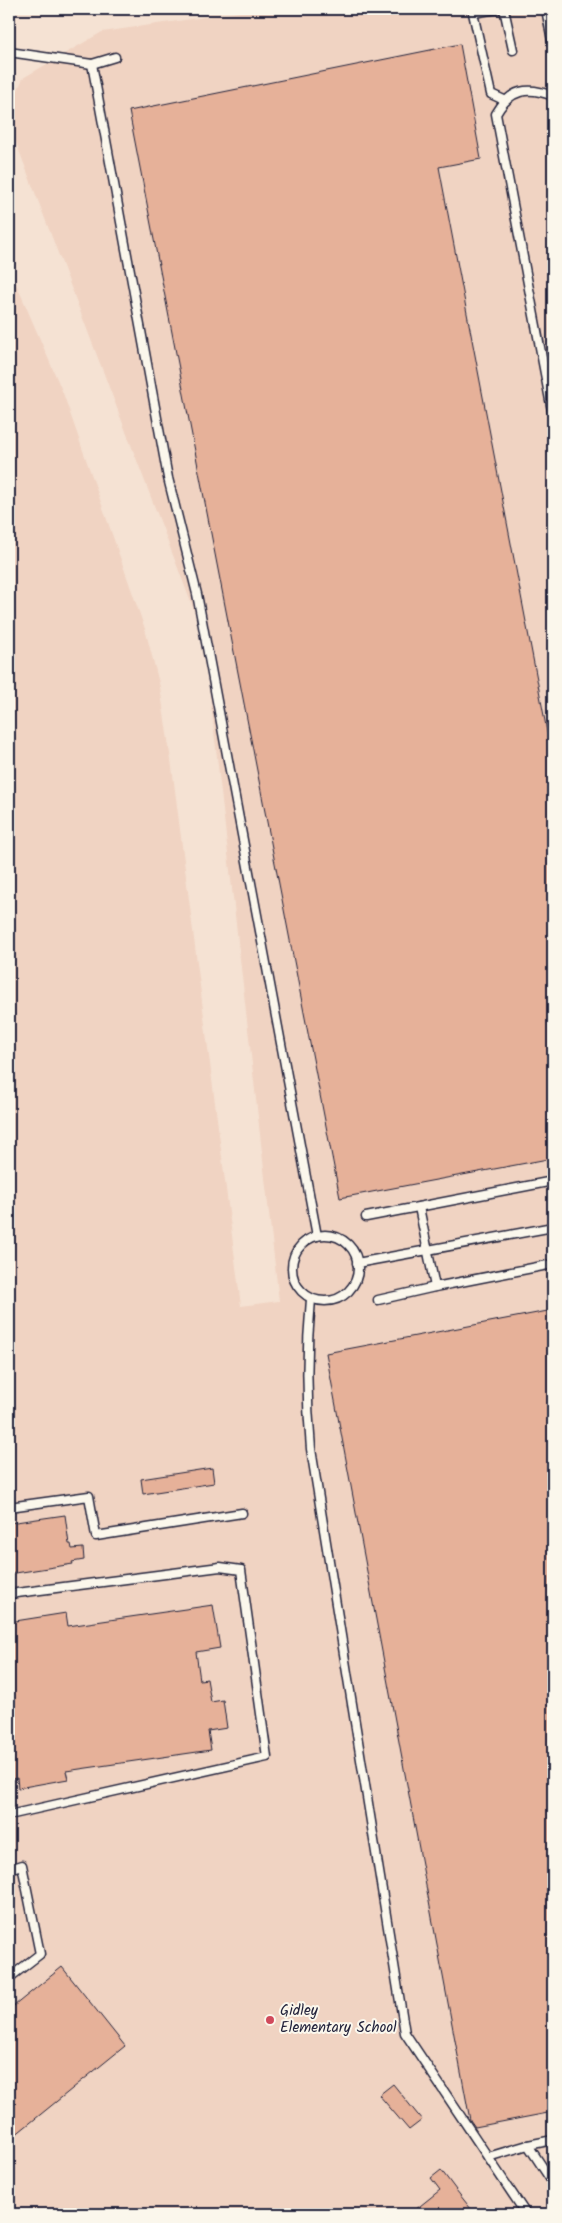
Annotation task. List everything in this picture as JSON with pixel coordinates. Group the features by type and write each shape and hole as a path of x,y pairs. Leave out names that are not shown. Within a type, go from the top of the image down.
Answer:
{"lane":[{"path":"497,9 473,13 491,94 504,100"},
{"path":"504,9 513,50"},
{"path":"546,9 553,46"},
{"path":"9,52 92,64 115,57"},
{"path":"92,64 168,478 197,594 317,1236"},
{"path":"553,96 538,91 524,90 504,100 496,114 553,416"},
{"path":"366,1217 553,1183"},
{"path":"419,1207 435,1287"},
{"path":"358,1263 553,1227"},
{"path":"333,1235 343,1240 351,1247 358,1263 356,1279 351,1288 343,1296 333,1301 311,1299 302,1293 295,1284 291,1274 291,1263 301,1243 317,1236 333,1235"},
{"path":"378,1300 553,1264"},
{"path":"311,1299 306,1345 306,1400 311,1449 405,2033 526,2214"},
{"path":"9,1507 88,1496 96,1536 242,1513"},
{"path":"9,1594 220,1567 241,1570 267,1756 9,1816"},
{"path":"9,1869 22,1866 40,1954 9,1978"},
{"path":"488,2158 528,2145 553,2140"},
{"path":"528,2145 553,2183"}],"shaded area":[{"path":"260,9 553,9 553,2214 9,2214 9,267 63,393 145,629 160,687 172,767 241,1306 279,1301 203,634 15,140 13,101 23,78 102,32"}],"building":[{"path":"460,44 481,159 439,167 553,763 553,1158 340,1198 129,111"},
{"path":"553,1310 553,2112 475,2127 470,2120 326,1353"},
{"path":"212,1468 214,1483 143,1494 141,1479"},
{"path":"65,1515 69,1544 71,1544 72,1549 83,1548 84,1560 72,1562 73,1564 9,1574 9,1523"},
{"path":"213,1605 220,1648 196,1652 200,1680 207,1679 211,1702 223,1700 227,1728 208,1731 211,1750 66,1771 68,1779 18,1788 17,1778 9,1780 9,1622 66,1613 68,1626"},
{"path":"62,1967 125,2046 9,2140 9,2010"},
{"path":"393,2084 422,2120 409,2130 379,2095"},
{"path":"441,2170 475,2214 410,2214 440,2190 431,2178"}],"place":[{"name":"Gidley Elementary School","path":"270,2020"}]}
